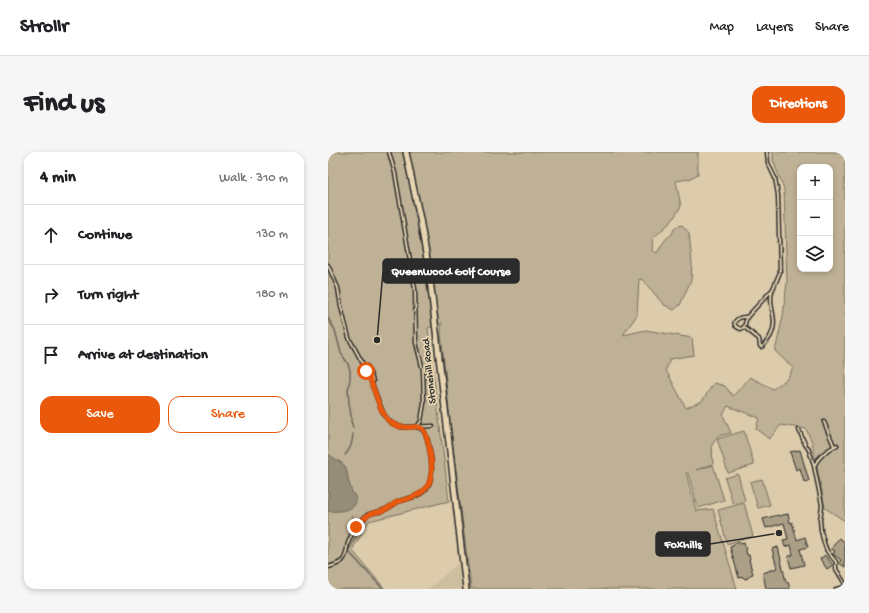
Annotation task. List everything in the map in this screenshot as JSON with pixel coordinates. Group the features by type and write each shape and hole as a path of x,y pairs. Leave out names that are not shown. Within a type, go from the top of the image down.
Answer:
{"street":[{"name":"Stonehill Road","path":"406,152 429,271 466,589"}],"lane":[{"path":"389,152 396,173 415,289 416,343 423,370 424,403 421,421 417,427"},
{"path":"744,327 759,340 761,347 764,346 771,335 774,323 771,295 780,272 778,195 775,178 768,163 767,152"},
{"path":"328,265 338,288 349,338 369,375 384,415 388,420 396,425 406,427 433,426"},
{"path":"744,327 747,317 774,290"},
{"path":"744,327 738,329 735,324 737,319 740,317 747,317"},
{"path":"366,366 373,380"},
{"path":"814,466 823,453 835,445 824,422"},
{"path":"328,567 344,559 348,543 354,530 366,516 382,511 400,501 412,498 428,486 432,471 431,454 427,435 421,428 417,427"},
{"path":"799,430 809,450 814,466 822,505 820,520 824,543 827,551 836,562 836,569 845,584"},
{"path":"836,589 845,587"}],"shaded area":[{"path":"328,152 698,152 698,174 689,179 676,181 681,206 672,221 653,238 652,250 657,253 665,240 672,234 675,227 682,225 689,233 692,263 691,280 680,305 674,310 663,304 643,280 639,279 637,315 623,335 646,330 692,338 694,355 670,359 666,370 686,408 702,401 714,383 725,386 733,396 750,377 773,389 787,379 793,368 775,351 783,316 787,282 784,189 773,160 773,152 845,152 845,521 825,508 812,442 806,429 781,425 769,439 756,429 759,418 728,406 723,415 731,433 718,436 712,445 713,464 696,470 713,465 724,500 698,508 688,473 686,473 696,511 713,509 737,589 471,589 451,431 441,332 442,323 428,328 449,501 369,521 352,550 385,589 328,589"},
{"path":"744,431 754,465 728,473 717,439"},
{"path":"328,454 344,465 352,492 356,498 354,506 346,510 328,511"},
{"path":"738,474 745,501 733,504 725,478"},
{"path":"762,479 770,505 758,508 750,482"},
{"path":"744,503 753,536 727,544 718,510"},
{"path":"458,563 461,589 428,589"}],"building":[{"path":"800,450 809,481 804,482 800,468 796,470 790,452"},
{"path":"788,514 797,540 805,537 808,547 800,549 804,565 791,568 788,556 793,555 791,545 785,547 783,540 788,539 784,523 766,528 763,519"},
{"path":"839,538 845,542 845,567 839,563 841,560 833,554 835,551 831,549"},
{"path":"738,542 741,544 744,543 747,555 749,555 753,574 745,579 743,577 739,578 730,547"},
{"path":"778,547 786,582 788,582 790,589 766,589 763,573 777,568 772,549"},
{"path":"825,555 833,565 827,569 820,559"}],"waterway":[{"path":"328,318 335,330 341,353 350,370 348,391 353,428"},
{"path":"345,455 351,446 353,434"},
{"path":"352,516 355,523"},
{"path":"367,518 348,551 383,589"}],"place":[{"name":"Queenwood Golf Course","path":"377,340"},
{"name":"Foxhills","path":"779,533"}],"route":[{"path":"356,527 366,516 387,509 400,501 412,498 422,492 430,483 432,471 431,454 427,435 421,428 401,427 391,423 388,420 384,415 369,375 366,371"}]}
